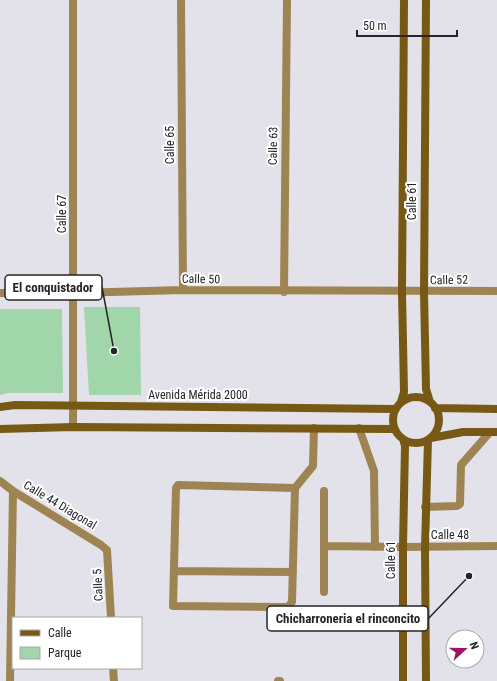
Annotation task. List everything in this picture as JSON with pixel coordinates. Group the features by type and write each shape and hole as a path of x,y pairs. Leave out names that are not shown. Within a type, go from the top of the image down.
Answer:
{"street":[{"name":"Calle 67","path":"72,0 74,293 73,427"},
{"name":"Calle 65","path":"181,0 182,290"},
{"name":"Calle 63","path":"284,292 287,0"},
{"name":"Calle 61","path":"401,402 404,392 402,292 404,0"},
{"name":"Calle 61","path":"426,0 424,292 426,388 433,405"},
{"name":"Calle 50","path":"0,293 74,293 182,290 402,292"},
{"name":"Calle 52","path":"402,292 497,291"},
{"path":"494,432 463,432 417,443 403,439 394,429 393,415 395,409 401,402 416,397 433,405 497,409"},
{"path":"426,681 424,547 425,507 429,439 438,427 439,420 433,405"},
{"name":"Avenida Mérida 2000","path":"0,407 74,406 395,409"},
{"path":"0,429 73,427 394,429"},
{"path":"295,488 178,485 176,488 173,606 288,607 292,602 295,488 313,466 314,428"},
{"path":"359,428 374,471 375,547"},
{"path":"425,507 457,506 460,504 461,465 494,432"},
{"name":"Calle 61","path":"403,439 405,446 403,547 404,681"},
{"name":"Calle 44 Diagonal","path":"0,481 13,491 107,550"},
{"path":"10,681 13,491"},
{"path":"324,491 324,592"},
{"name":"Calle 48","path":"324,546 497,546"},
{"name":"Calle 5","path":"107,550 111,617"},
{"path":"174,571 293,572"},
{"path":"113,669 114,681"}],"green space":[{"path":"84,307 140,307 141,395 89,395"},
{"path":"0,309 62,309 63,393 8,393 0,395"}],"place":[{"name":"El conquistador","path":"114,351"},
{"name":"Chicharroneria el rinconcito","path":"469,576"}]}
